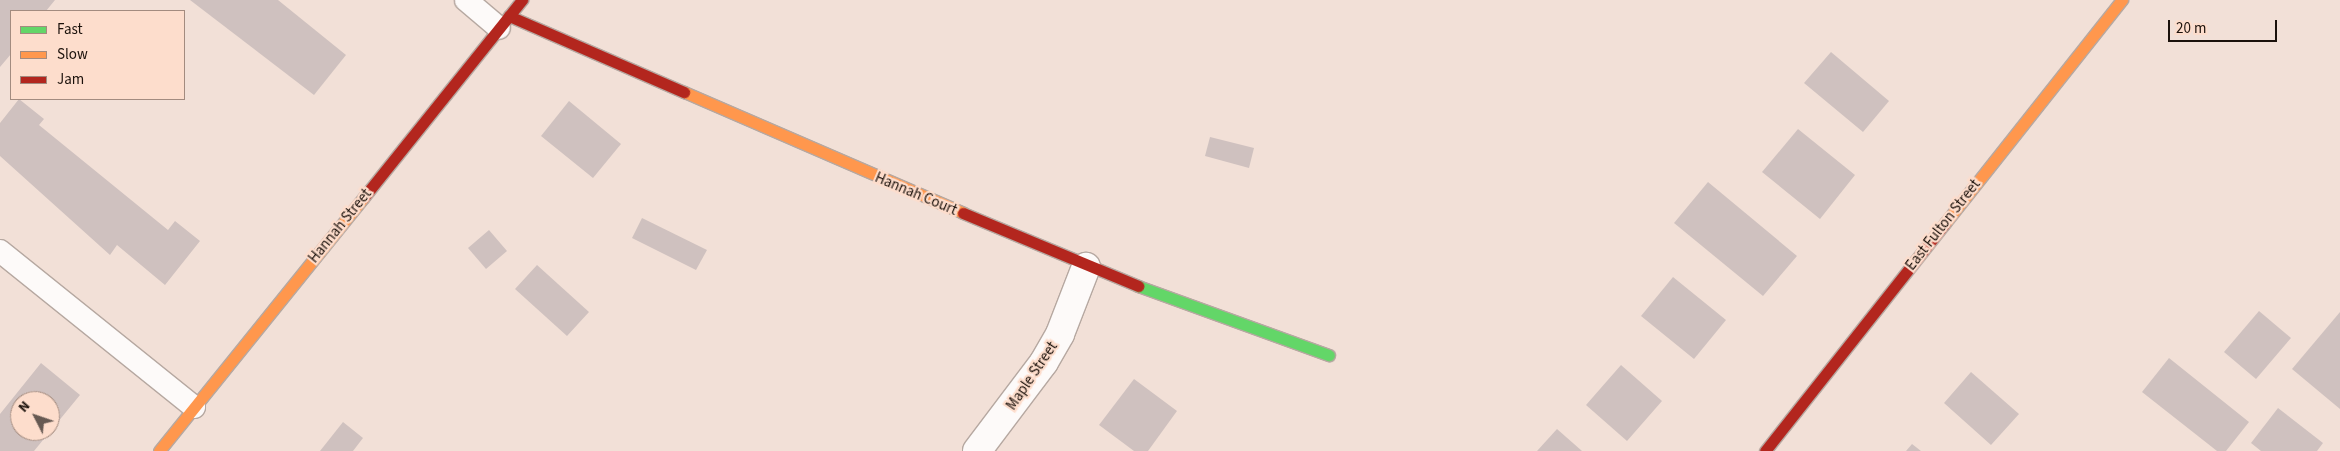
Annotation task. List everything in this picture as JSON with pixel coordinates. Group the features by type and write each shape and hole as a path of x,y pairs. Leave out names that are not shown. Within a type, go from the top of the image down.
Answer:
{"street":[{"name":"Hannah Street","path":"159,451 522,0"},
{"name":"East Fulton Street","path":"1765,451 2122,0"},
{"name":"Hannah Court","path":"504,22 1086,267 1329,355"},
{"name":"Maple Street","path":"977,451 1044,362 1060,334 1086,267"}],"lane":[{"path":"466,0 504,22"},
{"path":"0,252 194,407"}],"building":[{"path":"0,0 55,0 47,10 10,10 10,55 0,67"},
{"path":"190,0 278,0 346,55 314,95"},
{"path":"1831,52 1889,101 1863,132 1804,83"},
{"path":"18,100 20,100 44,119 39,125 168,230 175,221 200,241 165,285 117,245 110,255 0,156 0,123"},
{"path":"569,101 621,144 593,178 541,136"},
{"path":"1798,129 1855,175 1820,219 1762,172"},
{"path":"1210,137 1254,148 1249,168 1205,156"},
{"path":"1708,182 1797,256 1763,296 1674,223"},
{"path":"642,218 707,250 696,270 632,238"},
{"path":"489,230 507,251 486,269 468,248"},
{"path":"537,265 589,312 567,336 515,289"},
{"path":"1673,277 1726,320 1694,359 1641,316"},
{"path":"2259,311 2291,338 2256,379 2224,352"},
{"path":"2340,312 2340,409 2292,369"},
{"path":"2169,358 2249,422 2226,451 2217,451 2142,392"},
{"path":"41,363 80,395 60,419 60,391 18,391"},
{"path":"1621,365 1662,401 1627,441 1586,405"},
{"path":"1971,372 2019,414 1991,445 1944,403"},
{"path":"1134,379 1177,411 1148,451 1134,451 1099,425"},
{"path":"10,402 10,441 42,441 34,451 0,451 0,414"},
{"path":"2278,408 2323,443 2317,451 2261,451 2251,443"},
{"path":"343,422 363,438 353,451 320,451"},
{"path":"1557,429 1582,451 1537,451"},
{"path":"1912,444 1921,451 1906,451"}],"traffic: fast":[{"path":"1138,286 1329,355"}],"traffic: slow":[{"path":"1945,223 2122,0"},
{"path":"684,92 963,213"},
{"path":"159,451 364,197"}],"traffic: jam":[{"path":"364,197 522,0"},
{"path":"509,16 684,92"},
{"path":"963,213 1138,286"},
{"path":"1765,451 1945,223"}]}
